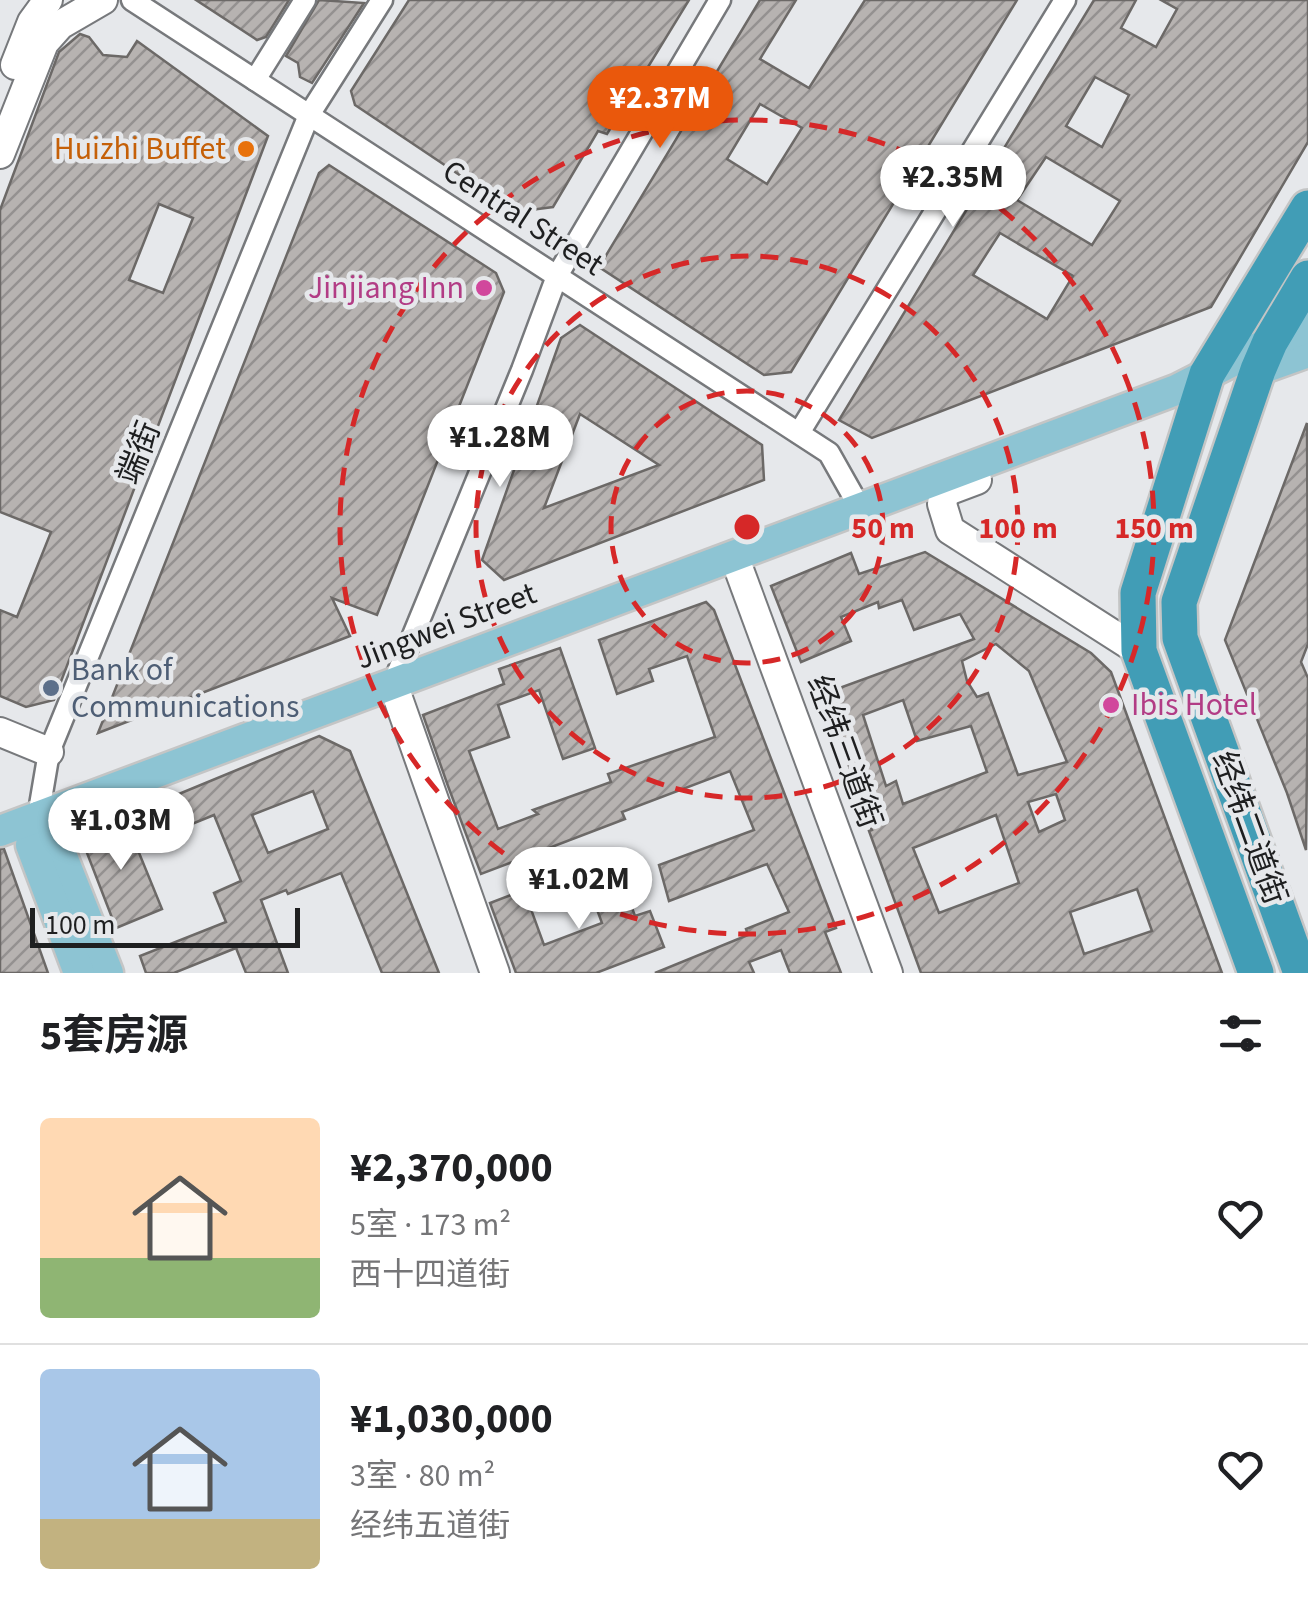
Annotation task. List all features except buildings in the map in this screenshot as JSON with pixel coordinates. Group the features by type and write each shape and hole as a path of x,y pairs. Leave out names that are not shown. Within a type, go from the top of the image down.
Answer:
{"highway":[{"name":"经纬二道街","path":"1256,973 1138,651 1138,593 1192,382 1308,208"},
{"name":"经纬二道街","path":"1301,973 1180,638 1179,602 1264,356 1308,278"}],"main road":[{"path":"0,103 32,22 48,0"},
{"path":"0,154 44,43 60,25 103,0"},
{"path":"1264,356 1308,327"},
{"path":"1264,356 1308,352"},
{"name":"Jingwei Street","path":"0,832 1264,356"},
{"path":"1138,651 950,530 942,504 945,492 1164,408 1192,382"},
{"name":"经纬三道街","path":"734,556 888,973"},
{"path":"393,684 496,973"},
{"path":"0,732 49,752"},
{"path":"38,817 31,844 79,973"},
{"path":"38,817 54,836 108,973"}],"street":[{"name":"Central Street","path":"132,0 830,453 860,508"},
{"path":"255,80 304,0"},
{"name":"端街","path":"38,817 49,752 309,115 382,0"},
{"path":"393,684 557,276 720,0"},
{"path":"799,433 1065,0"}],"place":[{"name":"Huizhi Buffet","path":"246,149"},
{"name":"Jinjiang Inn","path":"484,288"},
{"name":"Bank of Communications","path":"51,688"},
{"name":"Ibis Hotel","path":"1111,705"}]}
